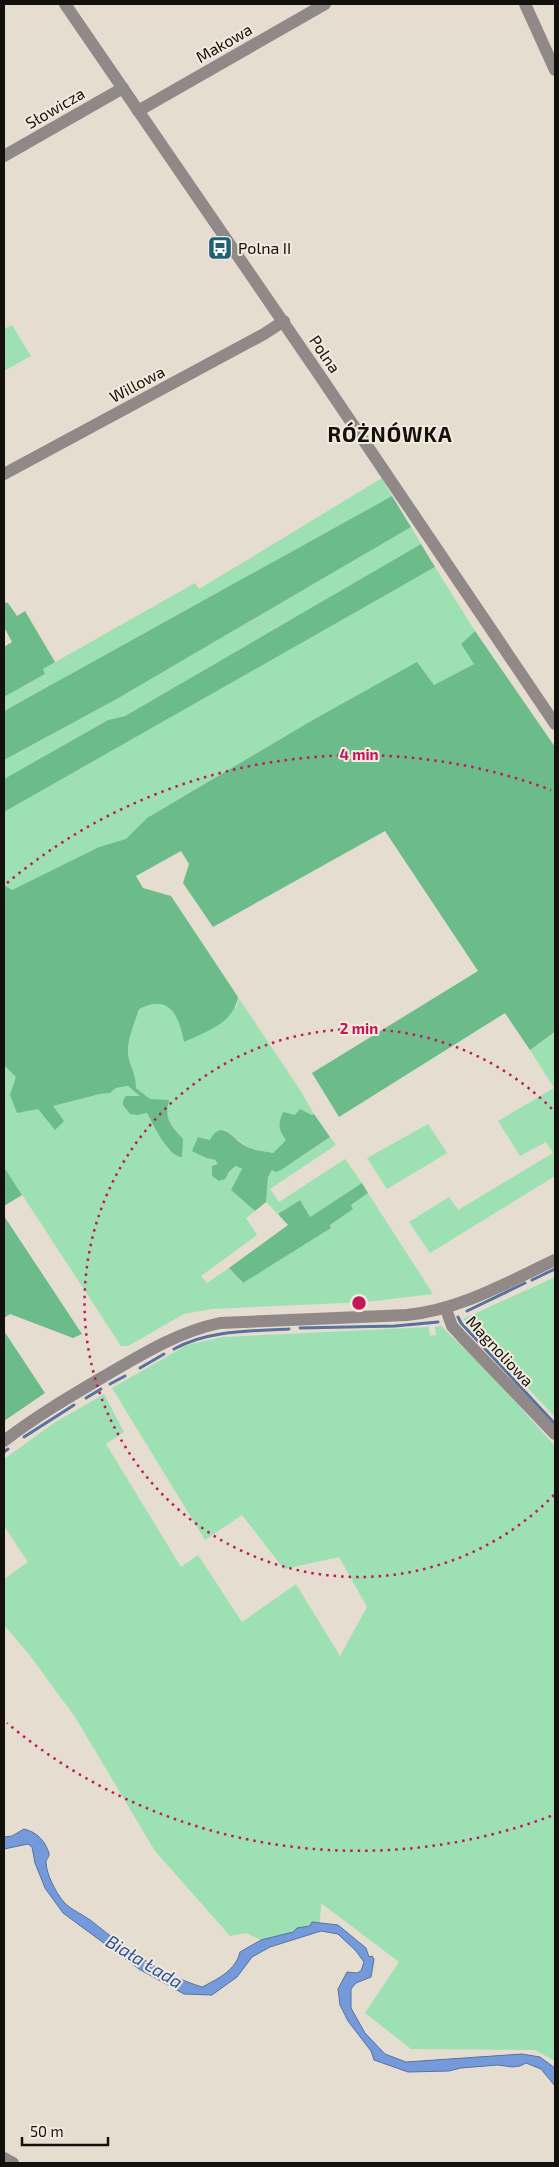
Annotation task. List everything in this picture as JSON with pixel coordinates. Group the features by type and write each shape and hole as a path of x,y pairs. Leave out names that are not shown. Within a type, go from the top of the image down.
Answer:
{"street":[{"name":"Polna","path":"65,4 284,321 555,724"},
{"name":"Makowa","path":"138,111 325,4"},
{"path":"526,4 555,70"},
{"name":"Słowicza","path":"4,156 123,88"},
{"name":"Willowa","path":"4,474 264,334 284,321"},
{"path":"4,1441 32,1420 135,1359 177,1336 197,1328 220,1324 407,1315 446,1309 555,1260"},
{"name":"Magnoliowa","path":"446,1309 452,1326 555,1434"},
{"path":"4,2158 13,2163"}],"green space":[{"path":"12,325 31,356 4,371 4,329"},
{"path":"382,478 392,496 4,711 4,697 45,674 43,669 195,583 199,589"},
{"path":"392,496 411,527 115,700 4,760 4,711"},
{"path":"411,527 421,544 125,716 108,720 4,779 4,760 115,700"},
{"path":"421,544 435,567 4,812 4,779 108,720 125,716"},
{"path":"435,567 475,631 461,644 474,664 434,685 417,663 311,721 147,818 126,840 99,847 12,890 4,885 4,812"},
{"path":"4,602 8,603 17,616 25,611 55,662 43,669 45,674 4,697 4,647 12,642 4,627"},
{"path":"475,631 555,747 555,1032 530,1050 505,1013 339,1117 312,1073 478,971 385,831 213,927 183,883 189,864 181,851 136,876 143,888 171,896 238,997 231,1014 218,1026 184,1042 176,1016 166,1006 158,1004 139,1009 128,1049 136,1088 150,1099 169,1100 167,1112 169,1121 183,1139 182,1157 176,1155 166,1146 147,1113 130,1114 123,1105 126,1096 140,1096 128,1086 116,1088 110,1093 53,1106 64,1121 55,1130 38,1109 17,1113 10,1095 16,1077 4,1065 4,885 12,890 99,847 126,839 147,818 311,721 417,662 434,685 474,664 461,644"},
{"path":"238,997 314,1114 312,1115 300,1109 286,1140 273,1153 249,1148 225,1130 210,1140 198,1137 206,1158 215,1160 219,1165 212,1166 213,1176 220,1181 237,1166 242,1170 231,1190 255,1211 246,1218 257,1235 201,1276 207,1283 229,1268 242,1283 331,1228 330,1225 353,1209 351,1205 368,1193 433,1294 366,1302 212,1309 184,1314 128,1346 121,1346 4,1167 4,1065 17,1077 11,1095 52,1106 110,1093 116,1088 128,1086 141,1096 126,1096 138,1115 147,1113 169,1151 183,1139 170,1125 166,1112 136,1088 129,1059 129,1043 139,1008 158,1003 166,1005 176,1015 184,1041 237,1006"},
{"path":"555,1033 555,1176 430,1253 409,1222 449,1197 458,1210 553,1153 546,1142 520,1156 498,1121 554,1088 530,1050"},
{"path":"300,1109 312,1115 314,1114 330,1137 281,1170 276,1172 272,1170 268,1177 266,1202 255,1211 231,1190 242,1169 236,1166 225,1179 219,1181 212,1176 212,1166 218,1164 215,1160 192,1151 198,1137 210,1140 219,1130 229,1133 250,1148 273,1153 286,1140 281,1133 280,1126 283,1112 295,1115"},
{"path":"428,1124 447,1153 387,1189 367,1158"},
{"path":"330,1137 336,1145 270,1189 279,1202 345,1159 362,1183 310,1217 300,1200 278,1214 266,1202 268,1177 272,1170 281,1170"},
{"path":"4,1167 22,1195 4,1206"},
{"path":"362,1183 368,1193 351,1205 353,1209 330,1225 331,1228 243,1283 229,1268 288,1225 278,1214 300,1200 310,1217"},
{"path":"4,1216 82,1334 73,1338 10,1314 4,1318"},
{"path":"555,1277 555,1417 463,1319"},
{"path":"441,1326 493,1377 555,1446 555,2061 535,2050 411,2049 365,2013 399,1962 321,1903 320,1922 312,1922 310,1926 297,1928 293,1932 261,1940 246,1933 230,1936 155,1851 75,1717 28,1653 4,1625 4,1579 28,1562 4,1526 4,1459 54,1423 104,1394 124,1432 106,1444 181,1567 198,1555 242,1622 296,1584 340,1656 367,1607 339,1557 284,1569 242,1515 205,1540 112,1388 187,1345 223,1337 429,1327 430,1336 436,1335 435,1327"},
{"path":"4,1331 45,1393 4,1421"}],"water":[{"name":"Biała Łada","path":"24,1829 37,1835 45,1845 49,1853 46,1863 50,1878 57,1893 66,1904 132,1952 172,1975 202,1987 226,1973 235,1964 240,1952 261,1940 293,1932 297,1928 310,1926 312,1922 338,1925 366,1948 369,1957 372,1956 374,1959 371,1977 356,1983 351,1989 351,2008 365,2033 385,2054 406,2062 522,2054 540,2057 555,2068 555,2086 541,2069 526,2063 512,2067 498,2065 461,2068 449,2071 408,2072 374,2060 371,2051 348,2021 340,2005 338,1989 347,1972 357,1973 361,1971 364,1962 356,1951 338,1934 321,1931 270,1947 252,1957 237,1977 212,1995 184,1994 139,1969 63,1913 45,1888 35,1863 32,1847 28,1844 4,1849 4,1837 12,1836"}],"waterway":[{"path":"532,1280 555,1269"},
{"path":"467,1311 525,1283"},
{"path":"458,1317 461,1323 555,1424"},
{"path":"300,1328 395,1326 438,1322"},
{"path":"174,1349 201,1338 215,1335 245,1331 289,1329"},
{"path":"140,1368 164,1354"},
{"path":"110,1384 125,1376"},
{"path":"86,1398 101,1389"},
{"path":"24,1437 74,1405"},
{"path":"4,1452 8,1449"}],"place":[{"name":"Polna II","path":"220,248"}],"district":[{"name":"RÓŻNÓWKA","path":"390,435"}]}
